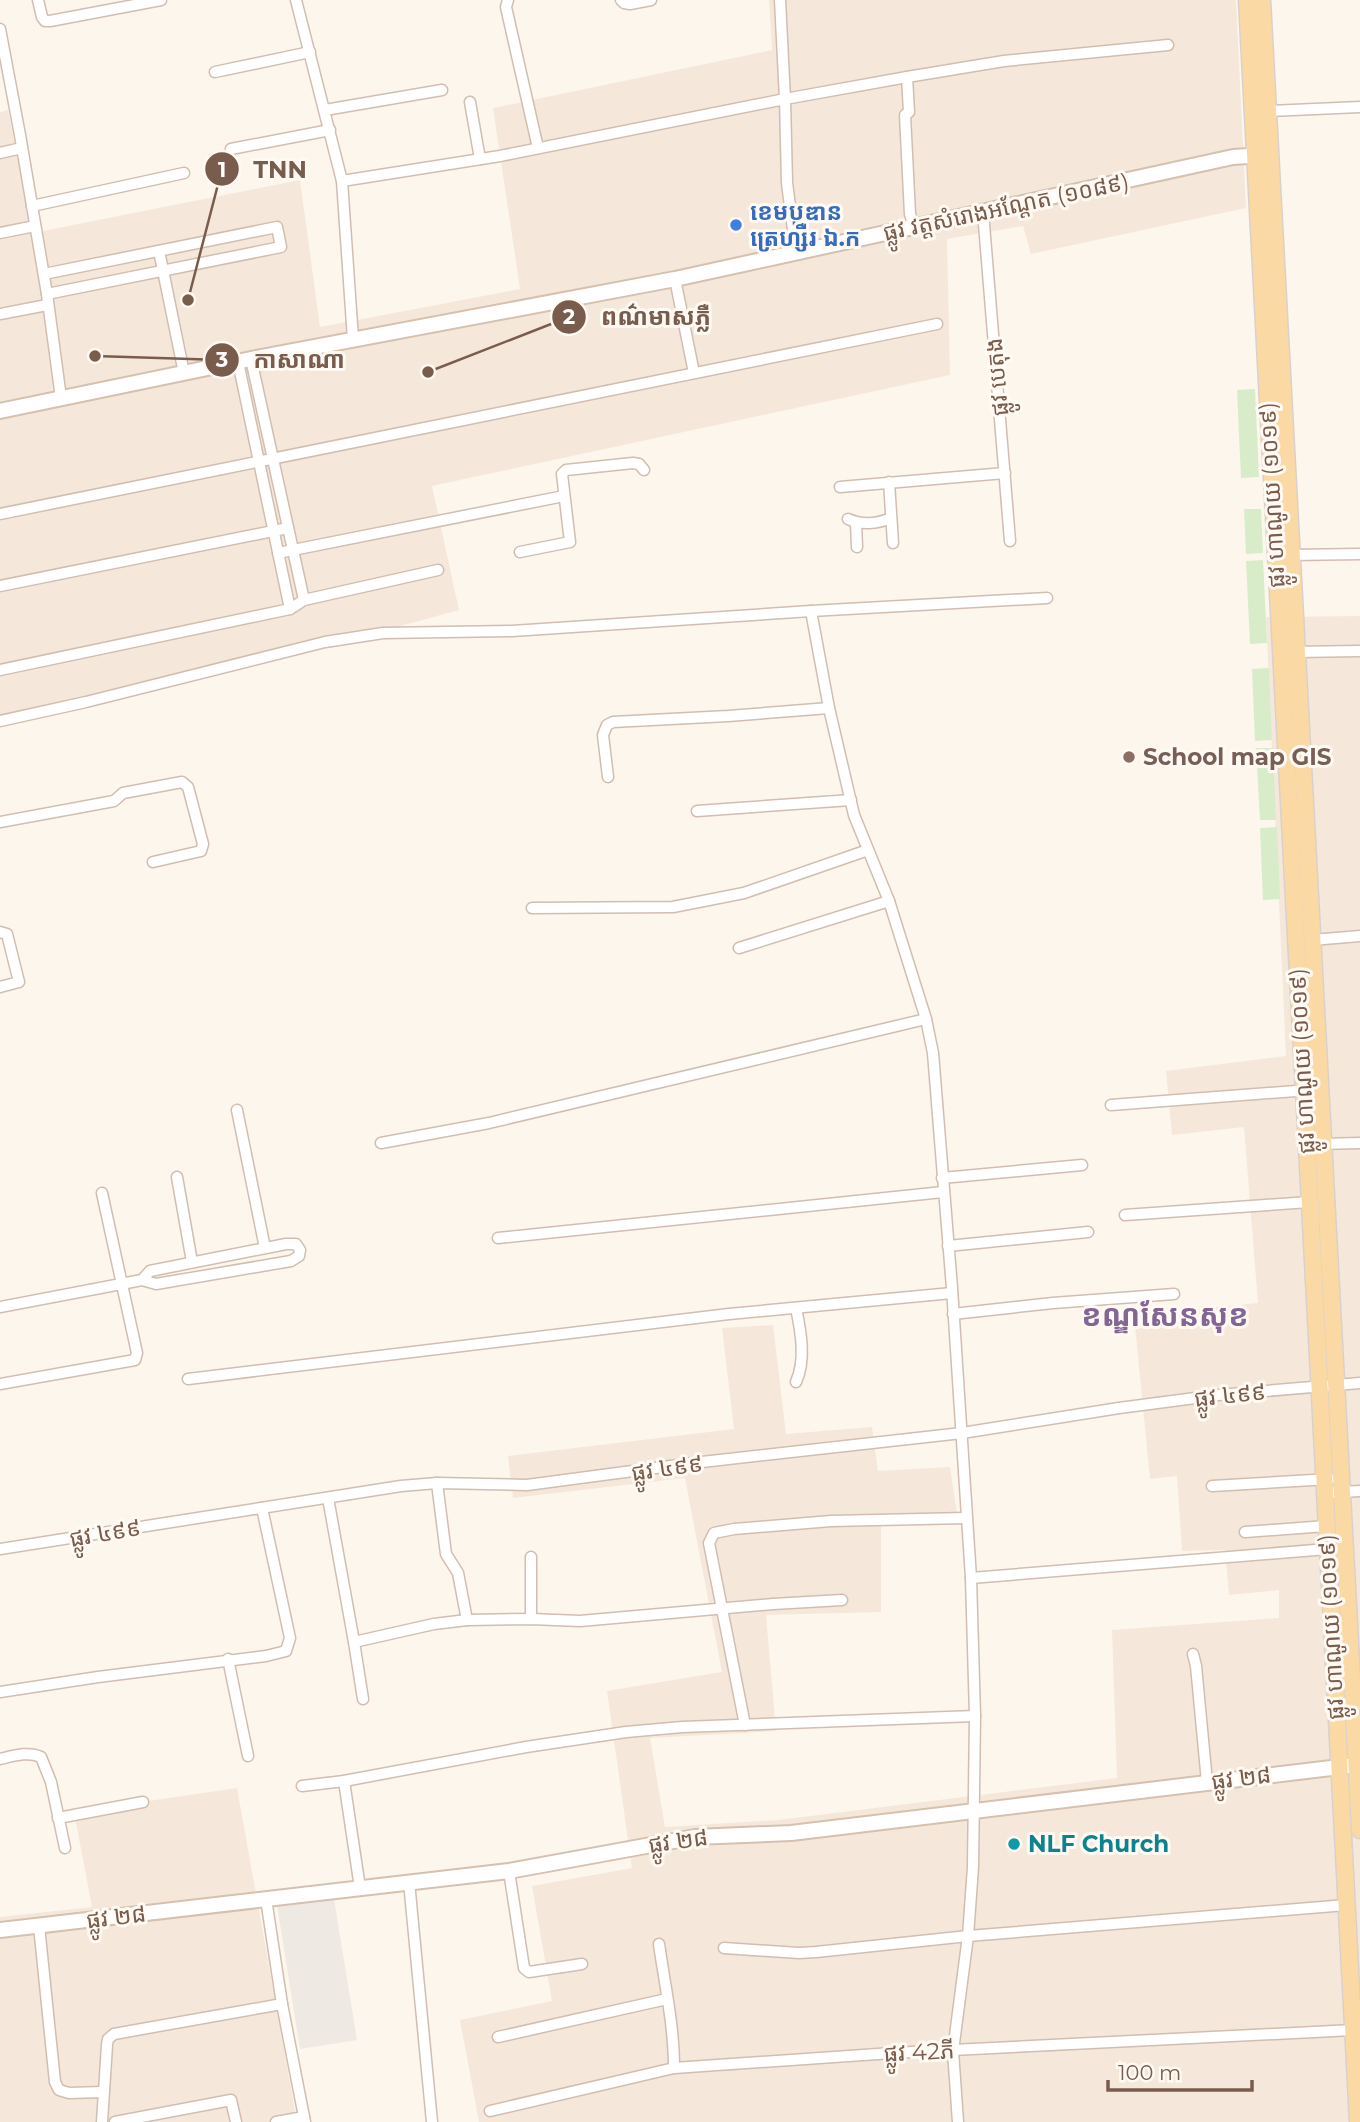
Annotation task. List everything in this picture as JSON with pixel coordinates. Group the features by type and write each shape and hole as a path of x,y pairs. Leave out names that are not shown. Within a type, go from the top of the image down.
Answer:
{"main road":[{"name":"ផ្លូវ ហាណូយ (១០១៩)","path":"1247,0 1263,155 1291,555 1289,653 1312,940 1311,1090"},
{"name":"ផ្លូវ ហាណូយ (១០១៩)","path":"1262,0 1268,111 1263,155 1311,1090 1336,1385 1360,1830"},
{"name":"ផ្លូវ ហាណូយ (១០១៩)","path":"1314,1144 1309,1202 1357,2122"}],"street":[{"path":"38,0 42,17 45,21 50,21 161,0"},
{"path":"296,0 342,181 353,340"},
{"path":"508,0 506,6 538,148"},
{"path":"621,0 630,4 651,0"},
{"path":"780,0 786,183 796,253"},
{"path":"0,29 4,70 22,148 44,274 61,398"},
{"path":"342,181 480,159 785,99 1004,61 1168,45"},
{"path":"215,72 310,52"},
{"path":"907,77 909,112 905,115 910,214 914,227"},
{"path":"326,110 442,90"},
{"path":"470,102 480,159"},
{"path":"1268,111 1360,107"},
{"path":"232,149 330,130"},
{"path":"0,153 22,148"},
{"name":"ផ្លូវ វត្តសំរោងអណ្ដែត (១០៨៩)","path":"0,411 245,360 675,279 1233,157 1263,155"},
{"path":"32,206 184,173"},
{"name":"ផ្លូវ បេតុង","path":"984,212 1010,541"},
{"path":"0,233 36,226"},
{"path":"0,314 47,299 163,271 281,247 277,227 44,274"},
{"path":"159,251 184,373"},
{"path":"675,279 694,373"},
{"path":"0,514 937,324"},
{"path":"245,360 273,458 304,600"},
{"path":"245,360 259,461 290,609"},
{"path":"520,552 570,542 562,474 566,470 633,463 639,464 644,470"},
{"path":"840,487 1005,473"},
{"path":"888,482 893,543"},
{"path":"278,553 564,496"},
{"path":"857,547 852,521 884,521 891,518"},
{"path":"0,586 288,528"},
{"path":"1291,555 1360,554"},
{"path":"0,670 290,609 304,600 438,570"},
{"path":"0,721 325,642 383,633 512,631 1047,598"},
{"path":"811,611 854,815 889,901 926,1019 933,1053 962,1433 971,1578 975,1716 973,1867 968,1936 953,2051 958,2122"},
{"path":"1289,653 1360,651"},
{"path":"608,777 603,735 607,724 613,722 830,708"},
{"path":"0,822 114,801 123,793 183,782 188,787 191,798 203,844 201,851 153,862"},
{"path":"697,811 851,800"},
{"path":"532,908 673,907 744,893 868,850"},
{"path":"739,948 889,901"},
{"path":"0,932 7,933 19,982 0,987"},
{"path":"1312,940 1360,936"},
{"path":"381,1143 489,1123 926,1019"},
{"path":"1111,1105 1311,1090"},
{"path":"237,1110 265,1248"},
{"path":"1314,1144 1360,1143"},
{"path":"942,1178 1082,1165"},
{"path":"177,1177 192,1262"},
{"path":"498,1238 943,1192"},
{"path":"0,1384 135,1360 137,1353 102,1194"},
{"path":"1125,1215 1309,1202"},
{"path":"948,1246 1087,1232"},
{"path":"0,1307 121,1283 142,1280 156,1284 291,1261 299,1256 300,1250 296,1244 265,1248 150,1271 142,1280"},
{"path":"188,1379 553,1335 952,1293"},
{"path":"953,1314 1174,1294"},
{"path":"796,1308 801,1361 796,1382"},
{"name":"ផ្លូវ ៤៩៩","path":"0,1549 401,1486 437,1483 527,1485 693,1463 962,1433 1217,1395 1360,1383"},
{"path":"437,1483 446,1554 458,1573 467,1620"},
{"path":"1212,1486 1341,1485 1360,1491"},
{"path":"328,1498 363,1699"},
{"path":"0,1692 228,1659 266,1656 286,1651 290,1638 262,1508"},
{"path":"746,1725 709,1543 714,1533 831,1521 966,1518"},
{"path":"1245,1532 1325,1526"},
{"path":"971,1578 1327,1549"},
{"path":"531,1556 531,1619"},
{"path":"354,1642 434,1624 467,1620 580,1621 842,1600"},
{"path":"1193,1654 1207,1782"},
{"path":"228,1659 248,1756"},
{"path":"302,1786 626,1732 975,1716"},
{"path":"0,1759 21,1755 41,1757 51,1782 65,1848"},
{"name":"ផ្លូវ ២៨","path":"0,1930 509,1871 695,1837 791,1833 1357,1766"},
{"path":"344,1781 360,1888"},
{"path":"58,1818 143,1802"},
{"path":"509,1871 524,1968 529,1972 582,1964"},
{"path":"410,1882 432,2122"},
{"path":"266,1899 304,2120 276,2122"},
{"path":"724,1948 799,1953 968,1936 1346,1905"},
{"path":"39,1926 55,2082 59,2090 69,2093 103,2092"},
{"path":"659,1944 672,2021 674,2068"},
{"path":"498,2037 667,1999"},
{"path":"102,2122 108,2039 114,2034 282,2004"},
{"name":"ផ្លូវ 42ភី","path":"490,2110 674,2068 1353,2030"},
{"path":"116,2122 231,2099 236,2122"}],"shaded area":[{"path":"769,0 1236,0 1246,208 1031,254 1023,226 947,239 950,375 432,486 459,610 298,654 0,720 0,112 8,110 33,233 300,180 320,327 520,289 493,108 772,50"},
{"path":"1360,616 1360,2122 479,2122 460,2020 552,2001 532,1886 632,1868 607,1691 722,1672 685,1478 513,1498 508,1456 734,1429 722,1328 773,1325 786,1434 872,1427 878,1471 950,1467 957,1513 881,1520 881,1612 766,1615 776,1731 650,1738 665,1827 778,1820 1117,1778 1112,1630 1279,1618 1279,1590 1229,1595 1225,1550 1182,1551 1177,1476 1150,1479 1134,1315 1258,1303 1244,1127 1172,1135 1166,1071 1286,1056 1266,617"},
{"path":"237,1788 297,2122 0,2122 0,1917 92,1907 74,1812"},
{"path":"334,1899 357,2040 300,2049 277,1905"}],"green space":[{"path":"1255,389 1259,477 1241,478 1237,390"},
{"path":"1244,509 1261,509 1263,553 1246,554"},
{"path":"1263,560 1267,643 1250,644 1246,561"},
{"path":"1269,668 1272,740 1255,741 1252,669"},
{"path":"1256,748 1273,748 1276,820 1260,820"},
{"path":"1277,827 1280,899 1263,900 1260,828"}],"place":[{"name":"ខេមបូឌាន ត្រេហ្សឺរ ឯ.ក","path":"736,225"},
{"name":"TNN","path":"188,300"},
{"name":"កាសាណា","path":"95,356"},
{"name":"ពណ៌មាសភ្លឺ","path":"428,372"},
{"name":"School map GIS","path":"1129,757"},
{"name":"NLF Church","path":"1014,1844"}],"district":[{"name":"ខណ្ឌសែនសុខ","path":"1165,1315"}]}
